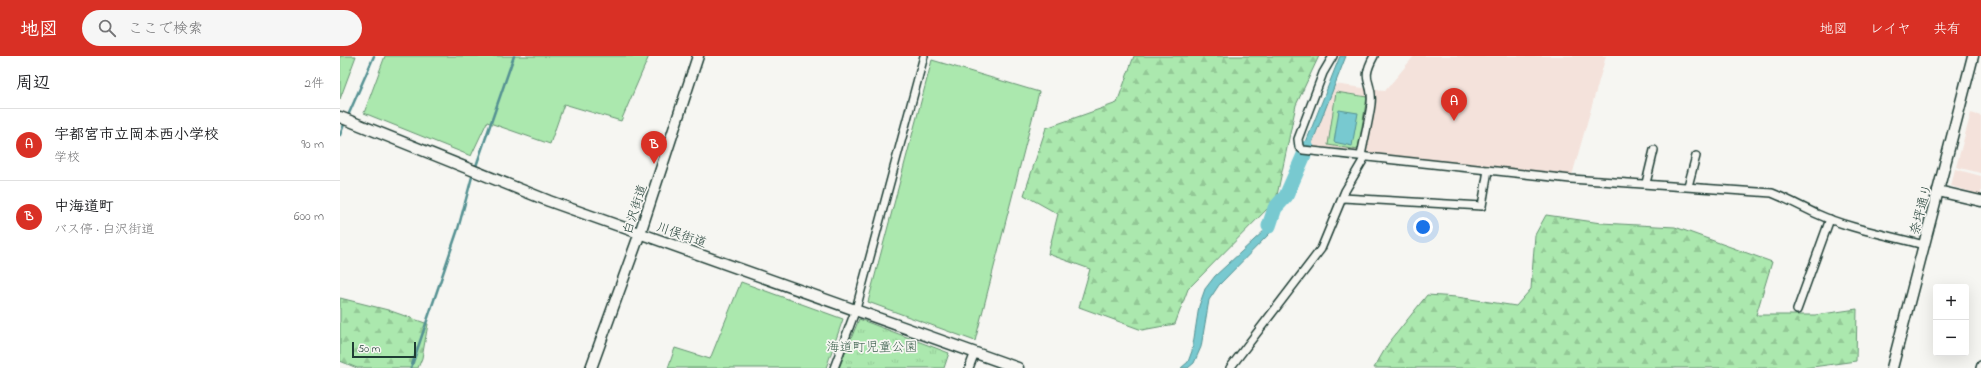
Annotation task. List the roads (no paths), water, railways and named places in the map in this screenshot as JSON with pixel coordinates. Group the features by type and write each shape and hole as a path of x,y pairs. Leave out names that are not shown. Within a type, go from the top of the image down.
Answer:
{"main road":[{"name":"白沢街道","path":"591,368 640,233 698,56"},
{"name":"奈坪通り","path":"1892,368 1973,56"},
{"name":"川俣街道","path":"340,117 549,200 1018,368"},
{"path":"1938,191 1981,201"}],"street":[{"path":"834,368 856,309 924,56"},
{"path":"1332,56 1322,73 1298,139 1299,147 1306,151 1571,179 1772,193 1830,219 1924,245"},
{"path":"1230,368 1321,249 1363,157 1371,102 1370,89 1366,75 1367,68 1374,56"},
{"path":"1646,184 1654,150"},
{"path":"1688,186 1696,156"},
{"path":"1343,198 1482,206 1488,170"},
{"path":"1797,310 1830,219"},
{"path":"969,368 975,352"}],"water":[{"path":"1340,56 1346,56 1302,169 1297,165"},
{"path":"1339,110 1358,113 1352,146 1334,142"},
{"path":"1274,206 1281,209 1271,232 1219,285 1209,300 1201,347 1194,363 1188,368 1181,368 1188,362 1192,351 1199,306 1205,289 1215,276 1266,229"}],"waterway":[{"path":"347,118 374,56"},
{"path":"475,169 514,56"},
{"path":"340,135 345,122"},
{"path":"1269,226 1275,208 1286,196 1307,148"},
{"path":"411,368 458,229 473,173"}],"place":[{"name":"宇都宮市立岡本西小学校","path":"1454,121"},
{"name":"中海道町","path":"654,164"}],"park label":[{"name":"海道町児童公園","path":"872,346"}]}
